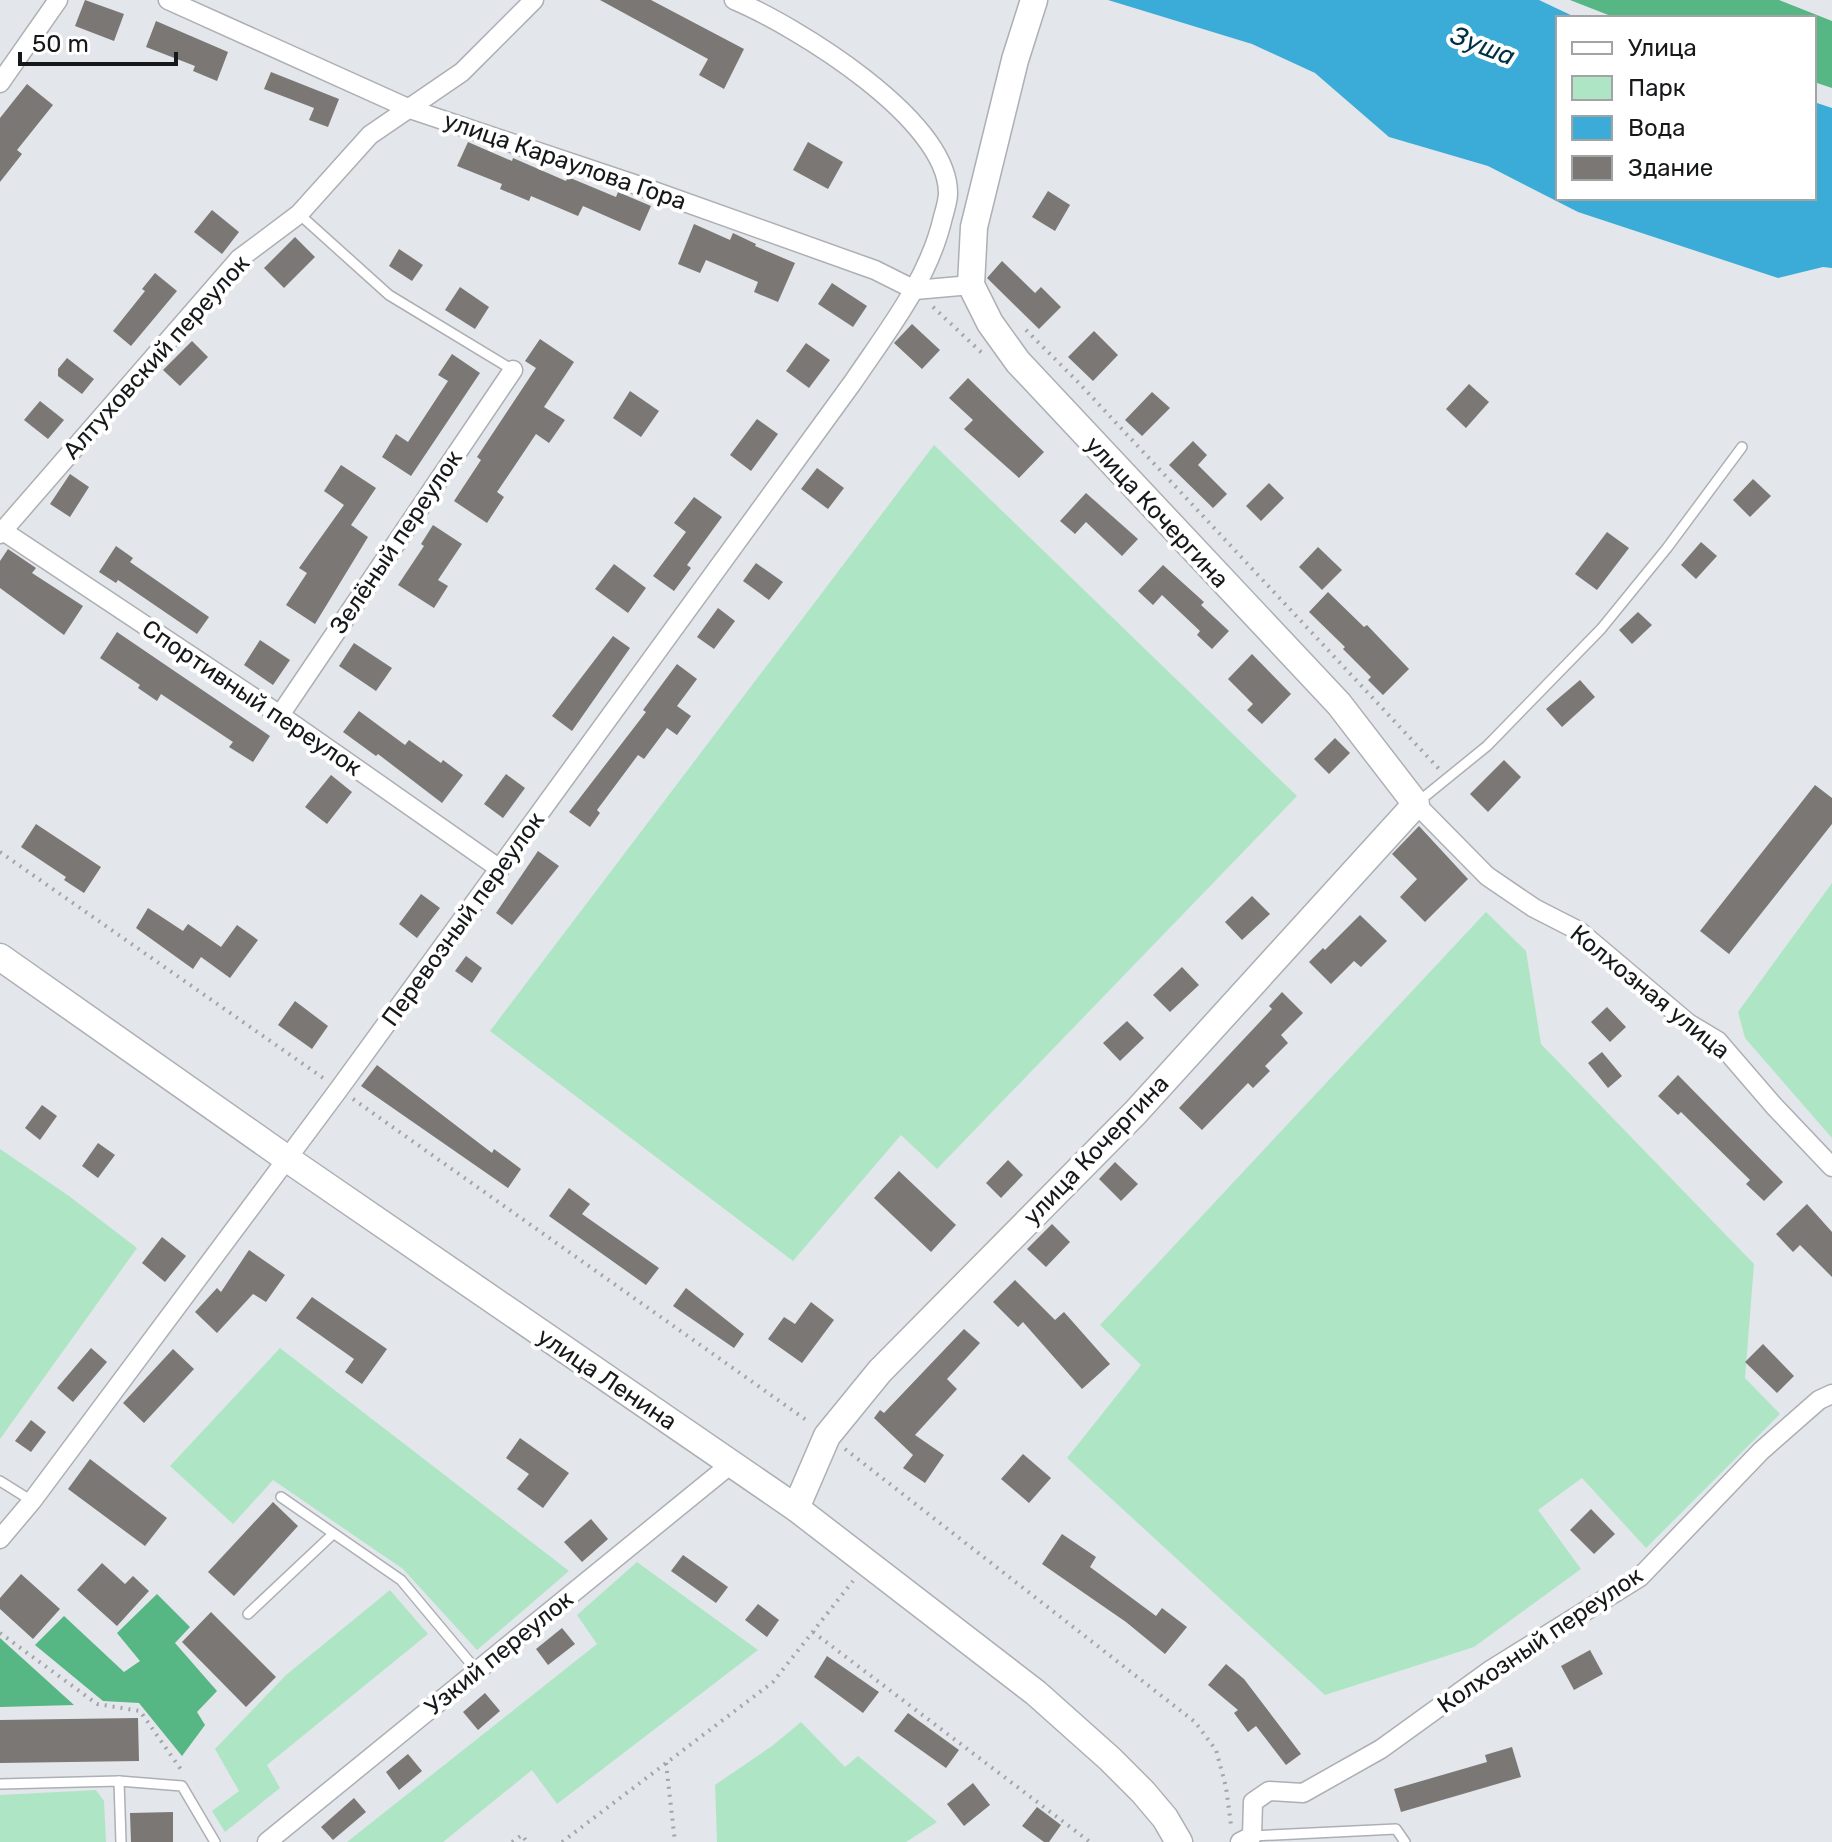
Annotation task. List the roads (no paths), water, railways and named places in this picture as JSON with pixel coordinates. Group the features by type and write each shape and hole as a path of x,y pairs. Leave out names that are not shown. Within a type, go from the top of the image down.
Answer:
{"main road":[{"path":"971,285 974,227 1015,60 1034,0"},
{"name":"улица Кочергина","path":"796,1508 827,1436 880,1371 1135,1113 1416,804 1339,704 1018,362 990,323 971,285"},
{"name":"улица Ленина","path":"0,957 286,1158 796,1508 1036,1693 1110,1759 1165,1818 1179,1842"}],"street":[{"path":"0,83 58,0"},
{"name":"улица Караулова Гора","path":"168,0 410,109 861,265 915,290 971,285"},
{"name":"Алтуховский переулок","path":"1,532 239,259 299,214 370,135 462,72 534,0"},
{"name":"Перевозный переулок","path":"0,1539 32,1501 339,1089 853,382 915,290 939,236 948,193 939,157 921,129 889,99 834,57 766,13 734,0"},
{"name":"Зелёный переулок","path":"280,715 513,370"},
{"name":"Спортивный переулок","path":"1,532 280,715 500,869"},
{"name":"Колхозная улица","path":"1416,804 1487,876 1534,908 1579,931 1688,1023 1718,1041 1832,1167"},
{"name":"Колхозный переулок","path":"1246,1839 1253,1802 1269,1791 1303,1793 1381,1749 1489,1671 1640,1577 1761,1451 1819,1400 1832,1394"},
{"name":"Узкий переулок","path":"267,1842 731,1464"}],"lane":[{"path":"299,214 389,295 513,370"},
{"name":"улица Кочергина","path":"1416,804 1487,746 1601,629 1667,548 1742,447"},
{"path":"0,1481 32,1501"},
{"path":"281,1497 401,1580 477,1671"},
{"path":"248,1614 333,1534"},
{"path":"119,1781 121,1842"},
{"path":"0,1784 119,1781 182,1786 215,1842"},
{"path":"1246,1839 1396,1829 1405,1842"}],"water":[{"name":"Зуша","path":"1108,0 1539,0 1573,16 1556,16 1556,200 1816,200 1816,103 1832,108 1832,268 1823,267 1778,278 1578,212 1488,166 1389,137 1315,73 1252,44"}]}
